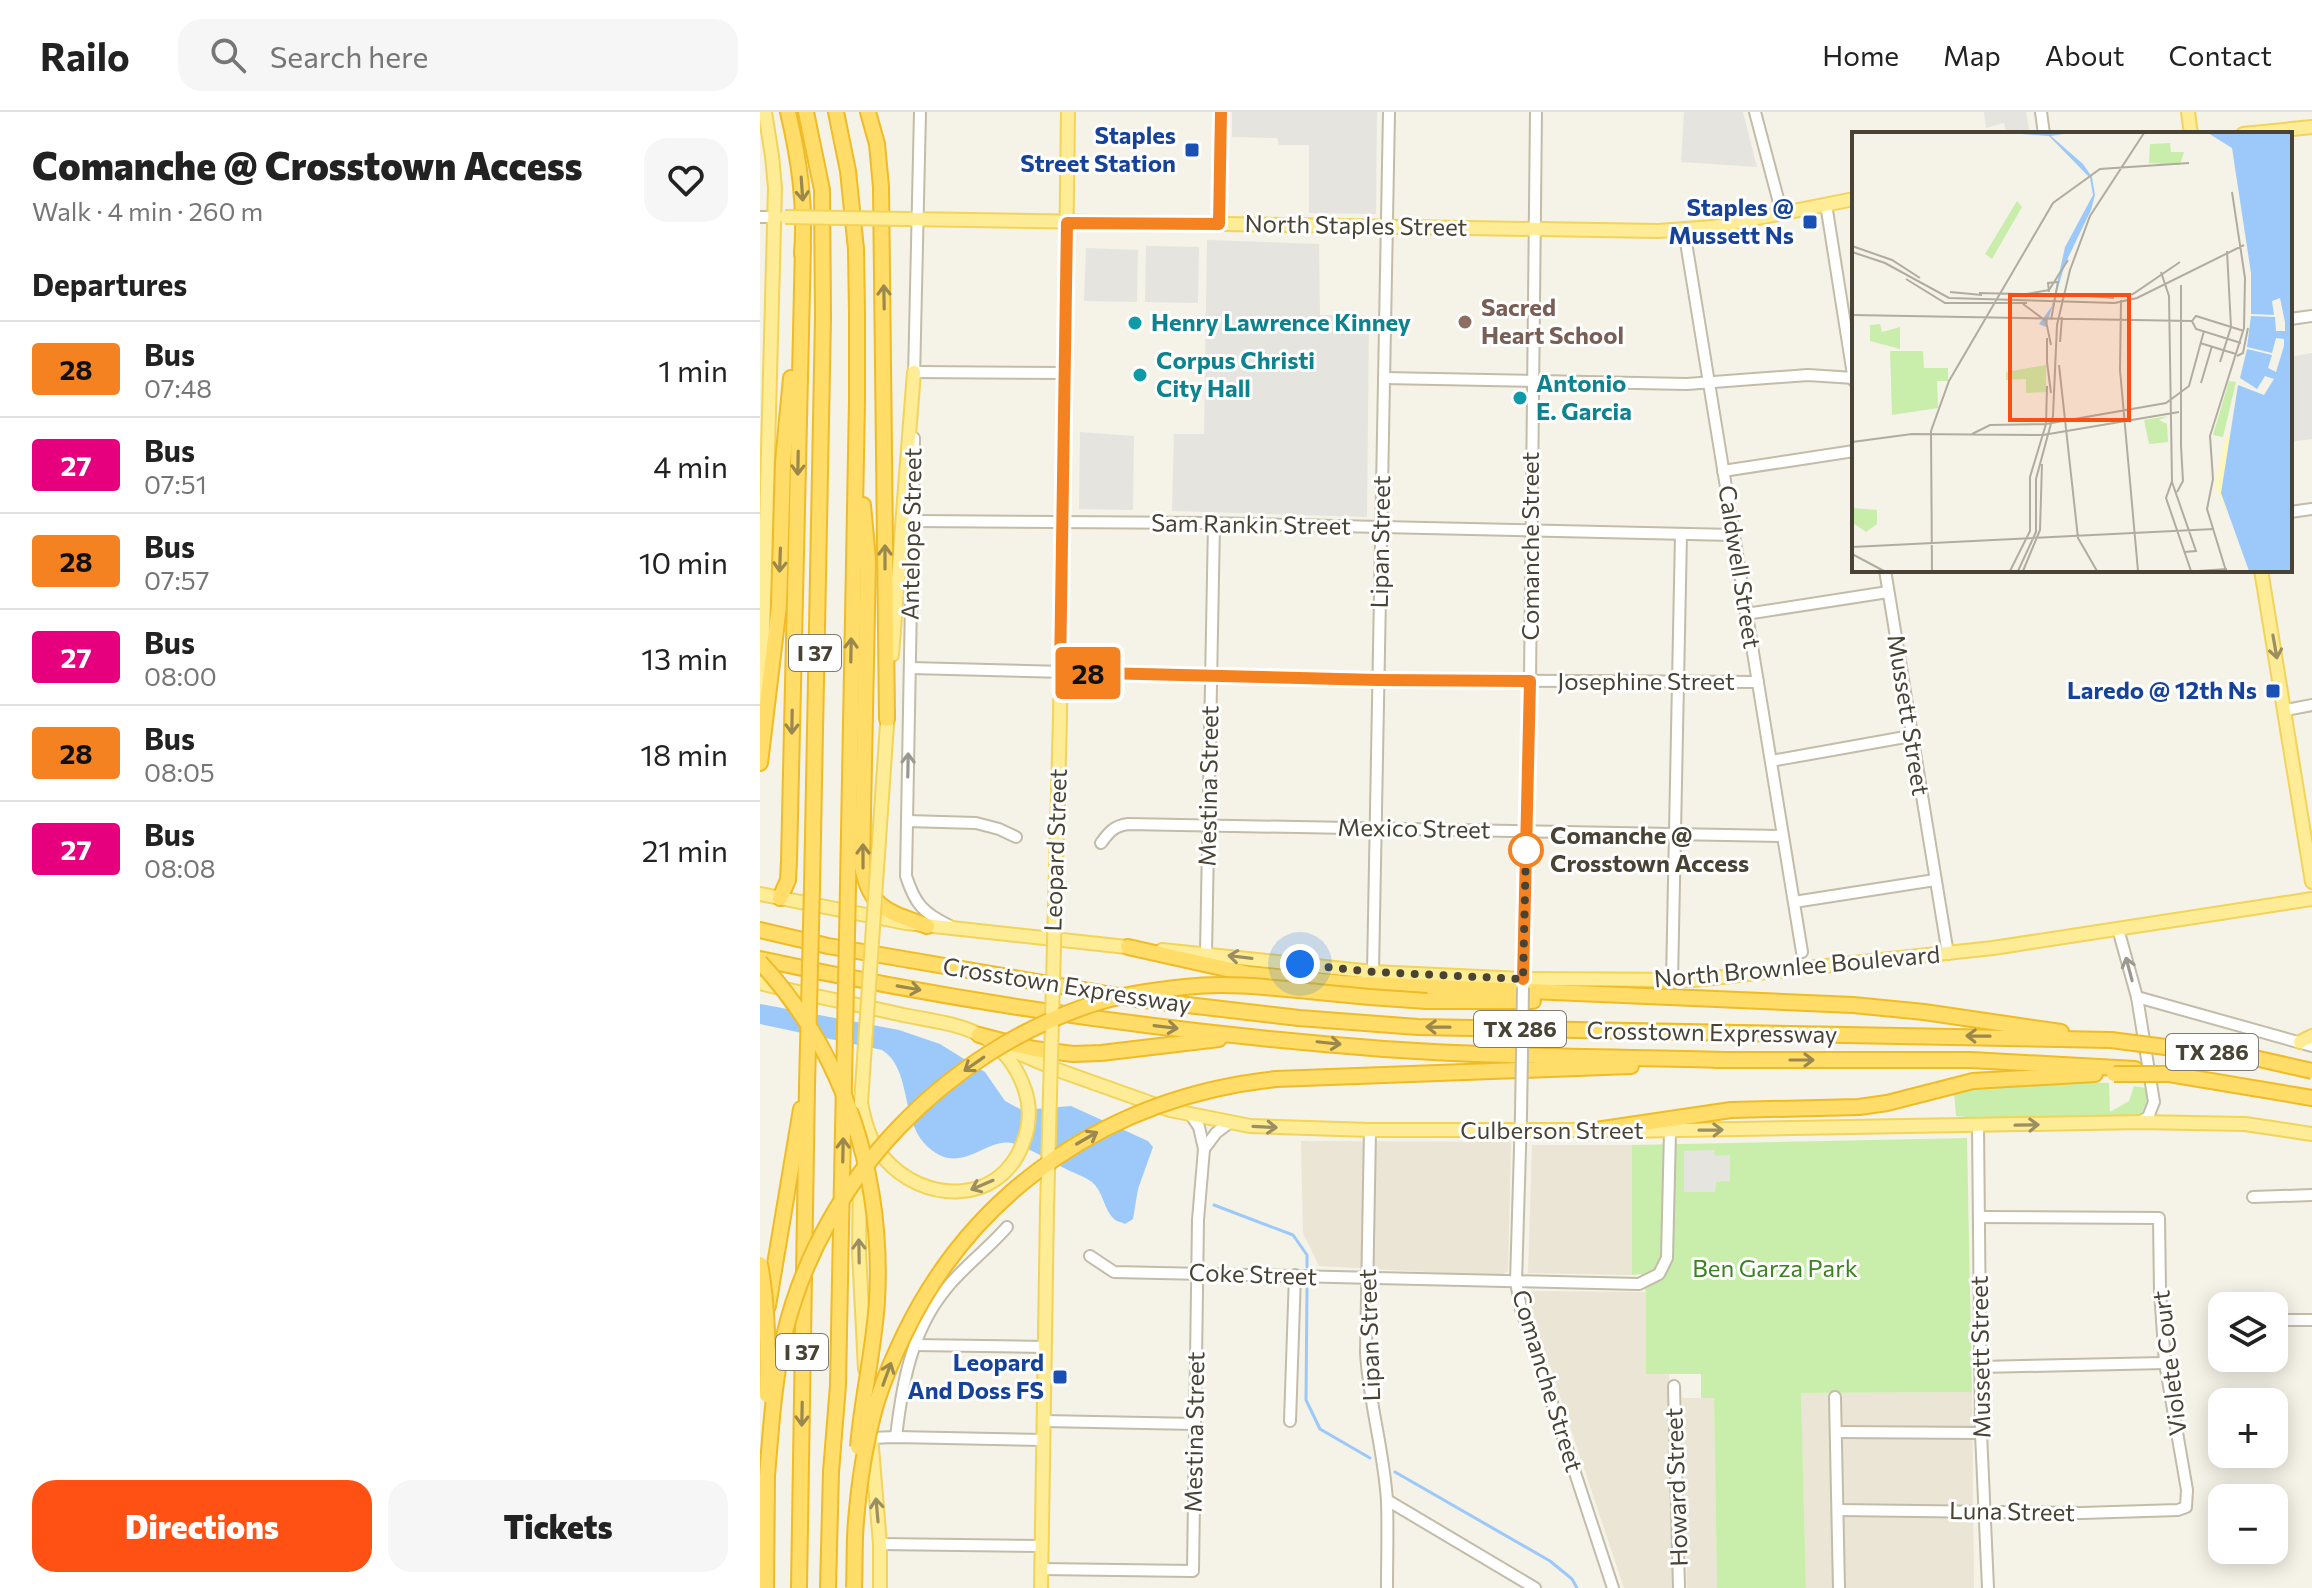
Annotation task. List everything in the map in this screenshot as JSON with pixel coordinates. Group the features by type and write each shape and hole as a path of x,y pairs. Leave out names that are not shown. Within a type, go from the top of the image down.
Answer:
{"highway":[{"path":"780,898 788,880 789,861 803,245 803,189 788,112"},
{"name":"I 37","path":"799,1588 823,317 822,190 806,112"},
{"name":"I 37","path":"828,1583 831,1472 838,1385 856,441 856,249 848,171 836,112"},
{"path":"868,112 877,144 881,187 887,719"},
{"path":"760,763 779,605 783,462 803,245"},
{"path":"856,441 868,559 862,866 866,886 878,903 896,915 927,926"},
{"name":"Crosstown Expressway","path":"760,930 828,946 1136,999 1299,1018 1418,1027 2111,1040 2246,1057 2312,1071"},
{"path":"1128,947 1249,974 1342,983 1853,1005 1924,1012 2111,1040"},
{"path":"760,961 800,1012 830,1061 855,1121 870,1178 877,1226 877,1303 858,1440 854,1588"},
{"name":"Crosstown Expressway","path":"760,961 1092,1018 1251,1036 1384,1049 1724,1060"},
{"path":"767,1476 785,1332 824,1230 875,1153 922,1103 998,1047 1037,1027 1096,1003 1129,995 1187,987 1234,985 1427,1001 1797,1003"},
{"path":"979,1035 1034,1049 1073,1054 1251,1036"},
{"path":"856,1522 875,1405 891,1362 914,1315 939,1273 981,1222 1029,1177 1081,1141 1113,1124 1188,1095 1276,1079 1628,1067 1724,1060"},
{"name":"TX 286","path":"1724,1060 1971,1060 2169,1074 2312,1098"},
{"path":"1596,1130 1731,1110 1859,1107 1973,1081 2112,1070"},
{"path":"760,1354 797,1122 807,1086"},
{"path":"760,1264 765,1289 768,1349 766,1588"}],"main road":[{"path":"760,729 765,368 779,217 765,112"},
{"name":"Leopard Street","path":"1041,1588 1060,717 1068,112"},
{"path":"2188,112 2191,132"},
{"path":"2263,132 2312,127"},
{"name":"North Staples Street","path":"779,217 1684,230 1852,199"},
{"path":"880,1588 880,1544 859,1252 861,1103 914,372"},
{"path":"2261,572 2312,882"},
{"name":"North Brownlee Boulevard","path":"760,894 959,930 1523,984 1672,981 1948,954 2312,899"},
{"name":"Culberson Street","path":"760,983 945,1023 1129,1097 1229,1123 1308,1129 1670,1131 2140,1122"},
{"path":"861,1103 867,1127 884,1159 913,1182 926,1188 951,1192 982,1187 1013,1162 1028,1132 1029,1099 1014,1064 979,1035"},
{"path":"2306,1044 2312,1036"},
{"path":"2140,1122 2245,1124 2312,1134"}],"street":[{"name":"Antelope Street","path":"920,112 912,219 913,521 906,876 913,898 938,920 959,930"},
{"path":"1219,224 1221,112"},
{"name":"Lipan Street","path":"1373,972 1389,112"},
{"name":"Comanche Street","path":"1536,112 1530,681 1516,1282 1521,1309 1613,1588"},
{"path":"1755,112 1782,214"},
{"path":"2041,112 2044,132"},
{"path":"1826,204 1852,366"},
{"name":"North Staples Street","path":"760,217 779,217"},
{"name":"Caldwell Street","path":"1684,230 1802,952"},
{"path":"2292,319 2312,316"},
{"path":"914,372 1064,373"},
{"path":"1384,378 1687,384 1808,375 1852,379"},
{"path":"1723,471 1852,451"},
{"path":"2292,512 2312,509"},
{"name":"Sam Rankin Street","path":"913,521 1214,523 1733,535"},
{"name":"Mestina Street","path":"1206,953 1214,523"},
{"path":"1672,981 1681,534"},
{"name":"Mussett Street","path":"1885,572 1948,954"},
{"path":"1746,614 1888,592"},
{"name":"Josephine Street","path":"910,668 1378,680 1758,682"},
{"path":"2286,710 2312,705"},
{"path":"1771,761 1911,736"},
{"path":"907,821 976,823 1016,837"},
{"name":"Mexico Street","path":"1101,843 1109,831 1128,824 1783,836"},
{"path":"1794,902 1935,880"},
{"path":"2118,929 2137,997 2154,1102 2148,1117 2140,1122"},
{"path":"2137,997 2306,1044"},
{"name":"Mestina Street","path":"1041,1569 1193,1571 1198,1220 1204,1149 1199,1127 1191,1115"},
{"path":"1204,1149 1216,1133 1229,1123"},
{"name":"Mussett Street","path":"1978,1125 1981,1433 1988,1588"},
{"name":"Lipan Street","path":"1370,1130 1366,1353 1368,1385 1387,1500 1387,1588"},
{"name":"Coke Street","path":"1090,1256 1114,1272 1639,1284 1659,1274 1667,1258 1670,1131"},
{"path":"2253,1197 2312,1195"},
{"name":"Violete Court","path":"1979,1217 2159,1218 2165,1363 2187,1490 2186,1507"},
{"path":"896,1437 899,1408 914,1345 932,1309 945,1290 1007,1227"},
{"path":"1290,1421 1295,1275"},
{"path":"2288,1320 2312,1320"},
{"path":"914,1345 1045,1347"},
{"path":"1980,1367 2165,1363"},
{"name":"Howard Street","path":"1674,1386 1679,1588"},
{"path":"1835,1397 1839,1588"},
{"path":"1044,1421 1195,1424"},
{"path":"1836,1432 1981,1433"},
{"path":"871,1438 1044,1440"},
{"path":"1387,1500 1535,1588"},
{"name":"Luna Street","path":"1838,1510 2082,1513 2178,1510 2186,1507"},
{"path":"880,1544 1042,1546"}],"shaded area":[{"path":"1232,112 1377,112 1376,214 1309,213 1309,145 1279,145 1277,138 1232,137"},
{"path":"1684,112 1743,112 1757,167 1681,162"},
{"path":"1984,112 2026,112 2030,132 2006,132 2004,123 1986,128"},
{"path":"1207,240 1319,244 1320,315 1369,316 1367,517 1172,511 1174,434 1204,434"},
{"path":"1146,246 1199,247 1198,303 1145,302"},
{"path":"1086,248 1138,250 1137,302 1084,301"},
{"path":"2312,353 2312,439 2292,442 2292,357"},
{"path":"1080,432 1134,436 1133,510 1079,509"},
{"path":"1301,1141 1511,1142 1508,1271 1501,1276 1319,1266 1303,1233"},
{"path":"1532,1145 1632,1145 1632,1275 1528,1273"},
{"path":"1714,1150 1715,1156 1730,1155 1730,1181 1716,1182 1715,1192 1684,1192 1684,1151"},
{"path":"1528,1291 1646,1292 1646,1373 1669,1374 1674,1588 1624,1588 1528,1301"},
{"path":"1972,1392 1974,1588 1806,1588 1801,1393"},
{"path":"1682,1398 1714,1398 1717,1588 1687,1588"}],"green space":[{"path":"2060,1081 2109,1083 2110,1112 2129,1101 2134,1086 2146,1088 2146,1104 2138,1117 1995,1120 1956,1116 1954,1091"},
{"name":"Ben Garza Park","path":"1967,1138 1972,1392 1801,1393 1806,1588 1717,1588 1714,1398 1701,1398 1701,1374 1646,1374 1646,1292 1641,1274 1632,1275 1632,1145"}],"water":[{"path":"760,1004 899,1030 940,1044 985,1072 1005,1101 1022,1110 1071,1106 1148,1141 1153,1147 1138,1189 1133,1219 1125,1224 1115,1220 1092,1182 1015,1144 994,1145 961,1158 937,1154 917,1132 898,1068 882,1050 760,1024"}],"waterway":[{"path":"1214,1205 1293,1235 1307,1255 1307,1267"},
{"path":"1307,1289 1306,1400 1320,1429 1370,1458"},
{"path":"1395,1472 1550,1561 1572,1579 1577,1588"}],"bus line":[{"name":"28","path":"1221,112 1219,224 1067,223 1060,672 1530,681 1523,979"}],"place":[{"name":"Staples Street Station","path":"1192,150"},
{"name":"Staples @ Mussett Ns","path":"1810,222"},
{"name":"Sacred Heart School","path":"1465,322"},
{"name":"Henry Lawrence Kinney","path":"1135,323"},
{"name":"Corpus Christi City Hall","path":"1140,375"},
{"name":"Antonio E. Garcia","path":"1520,398"},
{"name":"Laredo @ 12th Ns","path":"2273,691"},
{"name":"Comanche @ Crosstown Access","path":"1526,850"},
{"name":"Leopard And Doss FS","path":"1060,1377"}],"route":[{"path":"1300,964 1373,972 1523,979 1526,850"}]}
